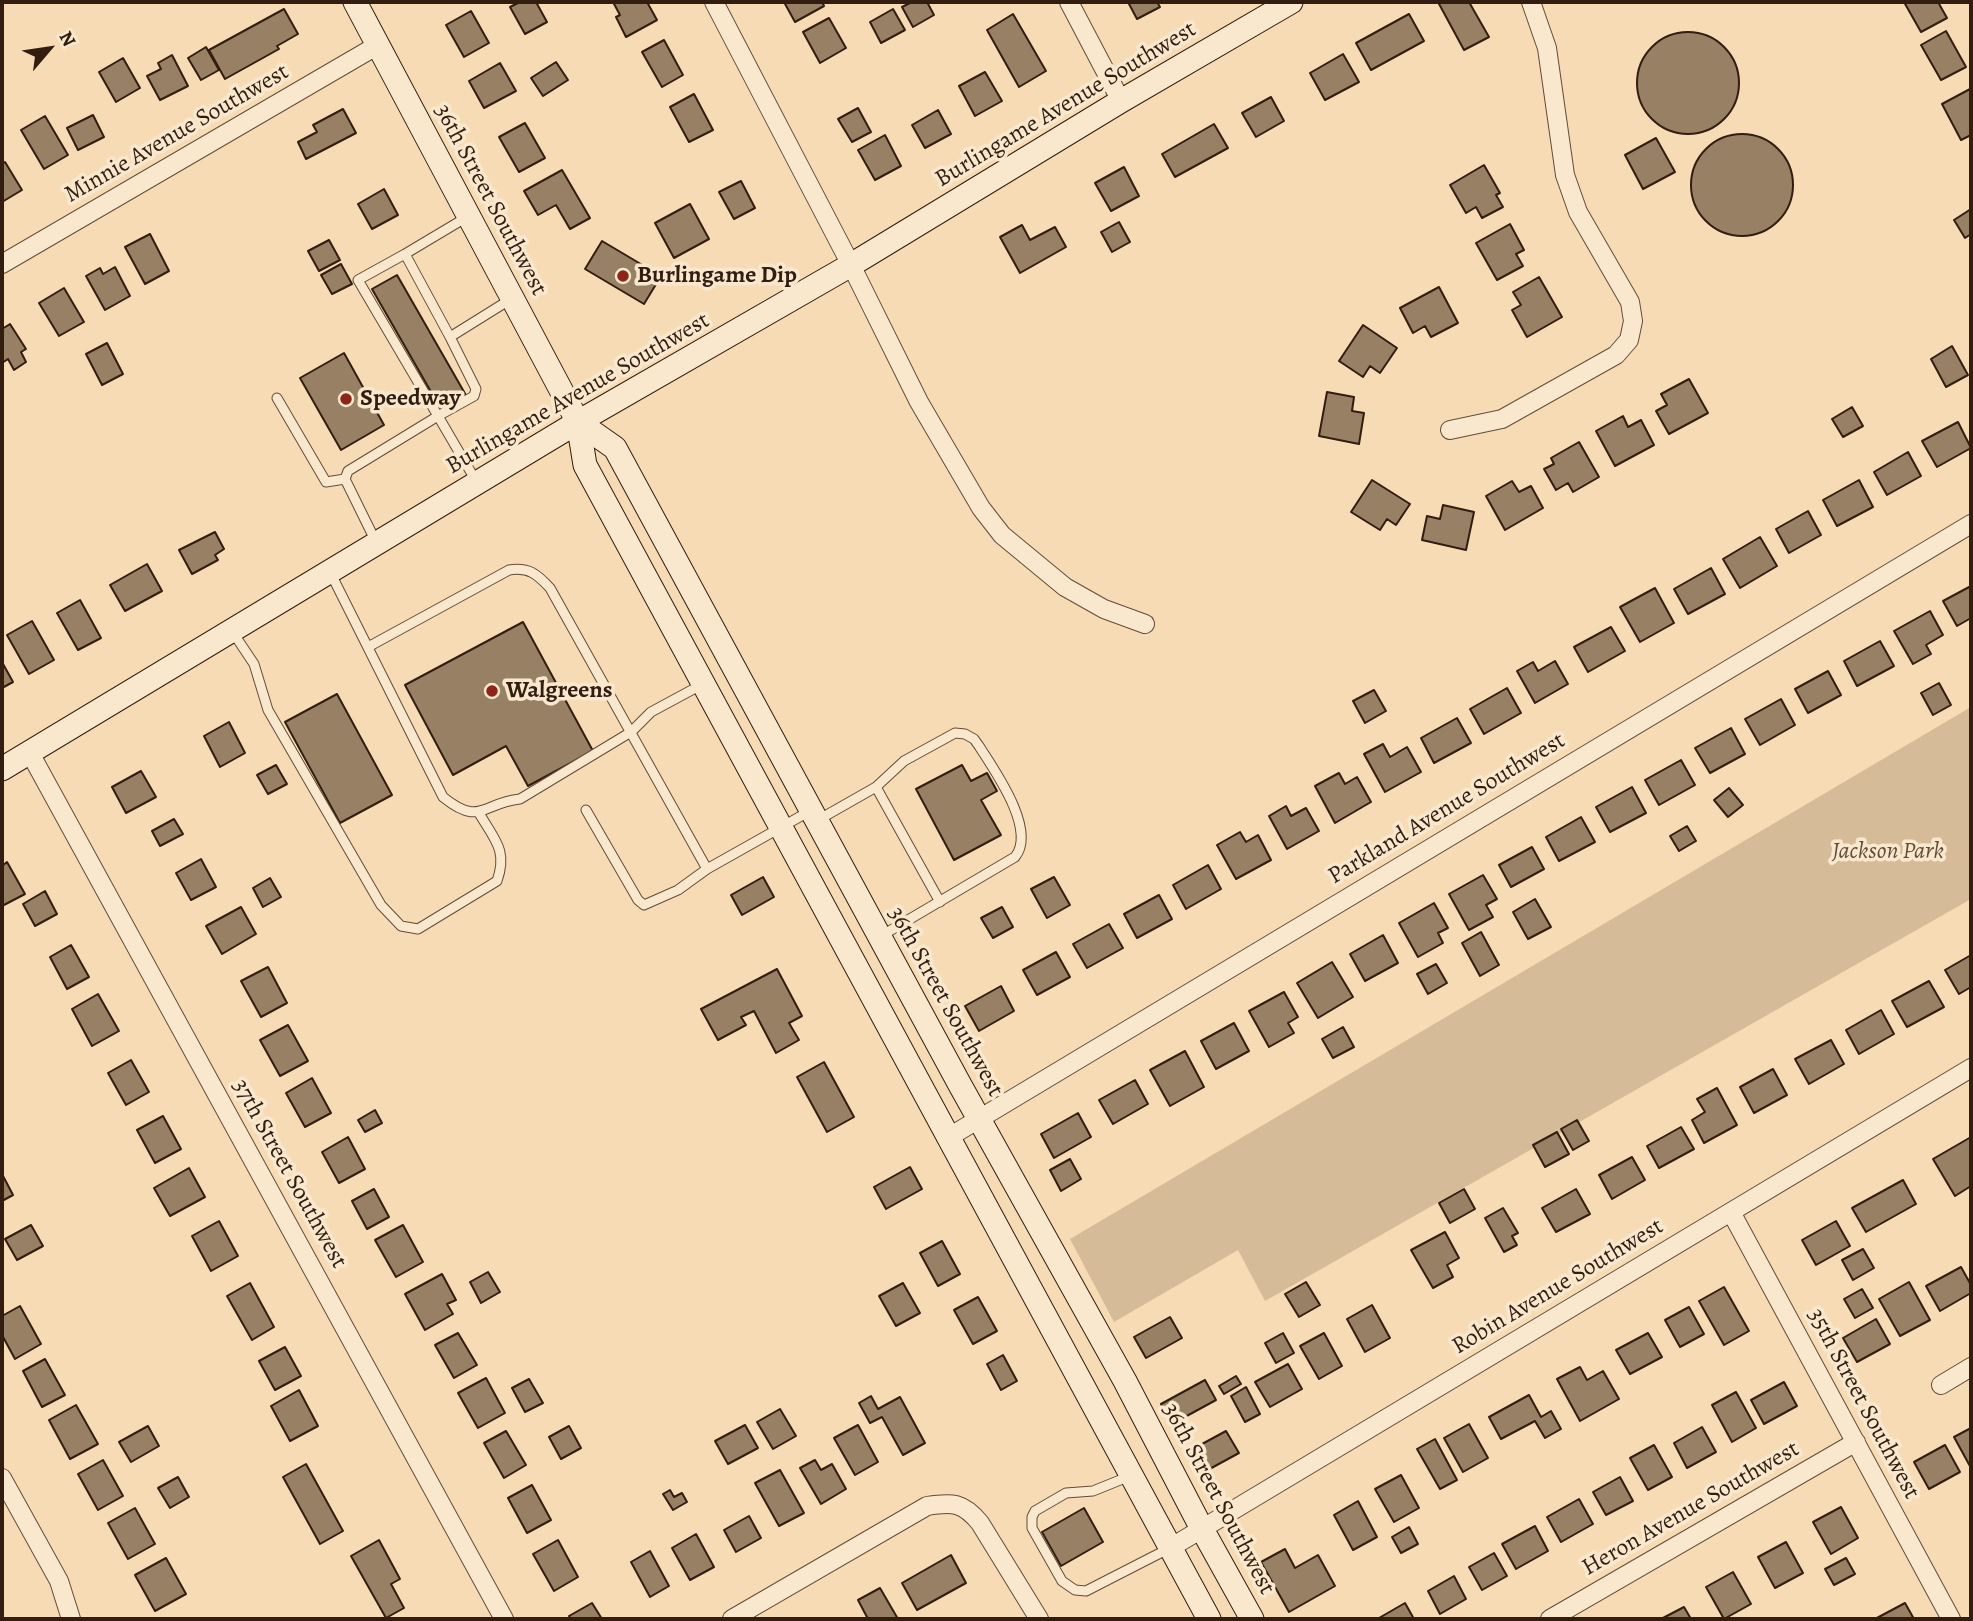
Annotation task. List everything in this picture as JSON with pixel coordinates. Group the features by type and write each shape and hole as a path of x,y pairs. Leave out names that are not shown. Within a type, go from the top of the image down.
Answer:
{"street":[{"name":"36th Street Southwest","path":"355,2 578,422 585,465 1209,1619"},
{"path":"714,2 919,402 958,473 981,508 1002,535 1065,587 1104,609 1145,624"},
{"path":"1069,2 1121,101"},
{"name":"Burlingame Avenue Southwest","path":"2,769 578,422 851,265 1121,101 1291,2"},
{"path":"1450,430 1502,419 1616,355 1629,340 1633,321 1630,302 1578,212 1565,174 1547,48 1531,2"},
{"name":"Minnie Avenue Southwest","path":"2,264 377,45"},
{"name":"36th Street Southwest","path":"578,422 615,448 813,816 1125,1381 1252,1619"},
{"name":"Parkland Avenue Southwest","path":"949,1137 1971,524"},
{"path":"704,684 716,685 724,691 752,728 782,758"},
{"name":"37th Street Southwest","path":"30,753 504,1619"},
{"name":"Robin Avenue Southwest","path":"1170,1548 1971,1068"},
{"name":"35th Street Southwest","path":"1731,1212 1951,1619"},
{"path":"1941,1385 1971,1367"},
{"name":"Heron Avenue Southwest","path":"1550,1619 1856,1442"},
{"path":"2,1478 59,1581 71,1619"},
{"path":"733,1619 927,1506 950,1502 972,1513 1040,1619"}],"lane":[{"path":"468,216 358,280 477,484"},
{"path":"376,543 345,479 348,471 474,396 476,389 405,254"},
{"path":"450,337 512,298"},
{"path":"277,398 326,482 345,479"},
{"path":"368,648 509,570 522,568 538,574 550,588 707,869"},
{"path":"330,572 443,797 460,810 479,813 502,801 520,799 631,732 651,712 704,684"},
{"path":"232,631 254,664 268,710 381,905 401,926 418,929 497,881 503,855 479,813"},
{"path":"586,810 638,900 644,905 678,890 707,869 780,827 813,816 877,787 904,761 955,733 965,734 979,746 1017,814 1022,828 1023,841 1020,851 1015,857 880,937"},
{"path":"877,787 940,902"},
{"path":"1132,1475 1093,1491 1066,1493 1035,1511 1032,1528 1062,1581 1075,1590 1086,1591 1170,1548"}],"green space":[{"name":"Jackson Park","path":"1971,707 1971,899 1265,1301 1238,1250 1114,1322 1070,1239"}],"building":[{"path":"520,2 536,2 547,22 525,34 510,7"},
{"path":"613,2 647,2 657,20 626,37 616,17 620,15"},
{"path":"784,2 822,2 824,6 795,22"},
{"path":"912,2 927,2 934,15 913,27 902,7"},
{"path":"1128,2 1157,2 1160,7 1137,19"},
{"path":"1438,2 1469,2 1489,37 1464,50"},
{"path":"1904,2 1938,2 1947,18 1921,32"},
{"path":"284,9 298,34 277,46 279,49 225,79 209,50"},
{"path":"893,9 905,30 881,43 870,22"},
{"path":"471,11 489,43 464,57 446,25"},
{"path":"1013,14 1046,71 1019,87 987,30"},
{"path":"1409,14 1424,41 1371,70 1356,43"},
{"path":"829,18 846,48 820,63 803,32"},
{"path":"1946,31 1966,67 1941,80 1921,45"},
{"path":"1688,32 1707,36 1724,47 1735,64 1739,83 1735,102 1724,119 1707,130 1688,134 1669,130 1652,119 1641,102 1637,83 1641,64 1652,47 1669,36"},
{"path":"664,40 683,75 662,87 642,52"},
{"path":"206,47 219,70 201,80 188,58"},
{"path":"1343,54 1359,82 1325,100 1310,73"},
{"path":"172,55 188,86 160,100 147,76 161,69 158,63"},
{"path":"123,58 140,88 116,102 99,72"},
{"path":"556,62 568,80 543,96 531,78"},
{"path":"500,63 516,91 484,108 469,81"},
{"path":"985,72 1002,101 975,116 959,86"},
{"path":"1970,89 1971,135 1961,140 1942,104"},
{"path":"694,94 713,130 689,142 670,107"},
{"path":"1271,97 1284,121 1256,137 1242,113"},
{"path":"858,108 871,132 852,142 838,119"},
{"path":"343,109 356,133 306,159 298,142 317,132 313,125"},
{"path":"938,110 951,134 925,148 912,125"},
{"path":"93,115 104,137 78,150 67,128"},
{"path":"45,116 68,155 44,169 21,130"},
{"path":"525,123 545,158 519,172 499,137"},
{"path":"1214,124 1228,148 1175,177 1162,154"},
{"path":"1742,134 1761,138 1778,149 1789,166 1793,185 1789,204 1778,221 1761,232 1742,236 1723,232 1706,221 1695,204 1691,185 1695,166 1706,149 1723,138"},
{"path":"885,135 901,166 875,180 858,150"},
{"path":"1656,138 1675,172 1643,189 1625,155"},
{"path":"5,162 22,190 2,202 2,164"},
{"path":"1484,165 1500,193 1496,195 1503,207 1482,218 1476,207 1466,213 1450,185"},
{"path":"1124,167 1139,196 1111,211 1095,183"},
{"path":"562,170 590,218 570,229 556,205 538,215 524,191"},
{"path":"741,181 755,208 734,219 719,192"},
{"path":"384,189 398,215 372,229 358,204"},
{"path":"690,204 709,239 674,258 655,223"},
{"path":"1971,209 1971,234 1965,238 1954,220"},
{"path":"1119,222 1130,242 1112,252 1101,232"},
{"path":"1510,224 1524,250 1516,254 1523,266 1497,280 1476,243"},
{"path":"1022,225 1030,240 1055,227 1066,247 1020,273 1000,237"},
{"path":"150,234 169,271 145,284 125,247"},
{"path":"329,240 340,260 319,271 308,251"},
{"path":"602,241 661,276 644,304 585,269"},
{"path":"341,264 352,284 332,294 321,275"},
{"path":"115,267 130,296 105,310 86,276 100,268 103,274"},
{"path":"397,275 467,397 442,411 372,289"},
{"path":"1539,277 1562,317 1527,337 1512,310 1521,305 1513,292"},
{"path":"1439,287 1458,323 1431,337 1425,326 1413,333 1400,308"},
{"path":"64,288 84,322 59,336 39,303"},
{"path":"10,324 26,349 21,352 26,362 14,370 8,359 2,363 2,329"},
{"path":"1363,325 1397,348 1380,373 1370,366 1363,377 1339,361"},
{"path":"107,343 123,374 102,385 86,354"},
{"path":"1952,346 1968,375 1946,387 1931,359"},
{"path":"344,353 384,425 341,450 300,378"},
{"path":"1689,379 1708,413 1669,434 1656,411 1667,405 1661,394"},
{"path":"1327,392 1354,397 1352,411 1364,413 1359,444 1319,436"},
{"path":"1852,407 1863,426 1843,437 1832,419"},
{"path":"1623,416 1628,427 1641,420 1654,445 1615,466 1596,431"},
{"path":"1958,422 1971,448 1937,467 1922,441"},
{"path":"1579,442 1599,477 1573,492 1568,483 1556,490 1544,469 1554,464 1551,458"},
{"path":"1908,452 1921,476 1887,495 1874,472"},
{"path":"1372,480 1410,504 1396,525 1387,519 1380,530 1351,512"},
{"path":"1859,480 1873,507 1837,526 1823,500"},
{"path":"1512,481 1519,492 1531,486 1543,508 1505,530 1486,496"},
{"path":"1443,505 1474,512 1466,550 1422,540 1427,516 1440,519"},
{"path":"1808,511 1821,535 1789,553 1776,529"},
{"path":"215,532 224,549 215,555 218,560 192,574 179,550"},
{"path":"1760,537 1777,566 1740,588 1723,559"},
{"path":"147,564 162,591 125,611 110,585"},
{"path":"1711,568 1725,594 1688,614 1674,589"},
{"path":"1971,586 1971,618 1957,626 1943,601"},
{"path":"1655,588 1674,623 1640,642 1620,607"},
{"path":"80,600 101,638 78,650 57,613"},
{"path":"1930,611 1943,635 1926,645 1931,654 1913,664 1894,631"},
{"path":"32,621 54,660 29,674 7,635"},
{"path":"523,622 593,751 528,786 506,746 453,775 405,685"},
{"path":"1611,627 1625,651 1588,672 1574,647"},
{"path":"1880,641 1894,666 1857,686 1844,661"},
{"path":"1555,661 1568,684 1535,703 1517,671 1533,662 1538,671"},
{"path":"2,662 13,682 2,688"},
{"path":"1828,671 1841,695 1808,713 1795,689"},
{"path":"1939,683 1951,705 1933,715 1921,693"},
{"path":"1507,688 1521,713 1484,734 1470,709"},
{"path":"1374,690 1386,711 1365,723 1353,701"},
{"path":"337,694 392,795 340,823 285,722"},
{"path":"1781,699 1795,725 1760,745 1745,719"},
{"path":"1457,718 1471,743 1434,763 1421,738"},
{"path":"229,722 245,753 220,767 204,736"},
{"path":"1731,728 1745,754 1710,773 1695,748"},
{"path":"1383,744 1390,757 1407,747 1421,772 1385,792 1364,754"},
{"path":"1681,760 1695,785 1659,805 1645,780"},
{"path":"276,765 287,784 268,794 257,775"},
{"path":"962,765 971,781 987,773 997,791 981,800 1001,835 954,860 916,789"},
{"path":"141,771 156,797 126,813 112,787"},
{"path":"1339,773 1345,784 1357,777 1371,802 1335,823 1315,786"},
{"path":"1632,787 1646,813 1610,832 1596,807"},
{"path":"1729,788 1743,805 1728,817 1714,800"},
{"path":"1286,806 1291,816 1306,808 1319,831 1287,849 1269,816"},
{"path":"1581,817 1595,842 1559,861 1546,837"},
{"path":"174,819 183,834 160,846 152,831"},
{"path":"1687,826 1696,841 1679,851 1670,836"},
{"path":"1240,832 1246,842 1258,835 1271,860 1236,879 1217,845"},
{"path":"1532,847 1544,869 1511,887 1499,865"},
{"path":"201,859 216,887 191,900 176,873"},
{"path":"7,862 25,894 2,906 2,866"},
{"path":"1208,865 1221,889 1186,909 1173,885"},
{"path":"1483,875 1497,899 1486,905 1493,917 1469,930 1449,894"},
{"path":"763,877 774,897 742,915 731,895"},
{"path":"1054,877 1070,905 1047,918 1031,889"},
{"path":"270,878 281,897 263,907 253,888"},
{"path":"45,891 57,914 35,926 23,904"},
{"path":"1159,895 1172,919 1137,938 1124,914"},
{"path":"1535,899 1551,927 1528,939 1513,912"},
{"path":"1434,903 1448,928 1438,933 1443,943 1418,957 1399,923"},
{"path":"241,907 256,934 222,954 206,926"},
{"path":"1002,907 1013,927 993,938 981,918"},
{"path":"1109,924 1123,948 1087,968 1073,944"},
{"path":"1481,932 1499,965 1480,976 1462,943"},
{"path":"1383,935 1398,963 1365,981 1350,954"},
{"path":"71,945 89,977 67,989 50,957"},
{"path":"1056,952 1070,977 1037,995 1023,970"},
{"path":"1971,955 1971,987 1959,994 1945,970"},
{"path":"1332,962 1353,997 1318,1018 1297,983"},
{"path":"1436,964 1447,983 1428,994 1417,974"},
{"path":"268,967 287,1003 261,1017 241,981"},
{"path":"777,969 802,1016 789,1023 799,1040 776,1053 754,1011 741,1017 746,1025 718,1040 701,1009"},
{"path":"1929,981 1944,1007 1907,1027 1892,1001"},
{"path":"1001,986 1014,1011 979,1031 965,1006"},
{"path":"1284,992 1298,1017 1288,1023 1294,1033 1269,1047 1249,1011"},
{"path":"98,994 119,1031 92,1046 72,1009"},
{"path":"1881,1010 1894,1034 1859,1054 1846,1030"},
{"path":"1234,1023 1249,1051 1216,1069 1201,1041"},
{"path":"288,1025 308,1061 280,1076 260,1040"},
{"path":"1343,1027 1354,1047 1333,1058 1322,1039"},
{"path":"1831,1040 1844,1064 1809,1084 1795,1059"},
{"path":"1185,1051 1204,1087 1170,1106 1150,1070"},
{"path":"131,1060 149,1092 126,1105 108,1073"},
{"path":"824,1062 854,1117 827,1132 797,1077"},
{"path":"1773,1069 1787,1095 1754,1113 1740,1087"},
{"path":"312,1078 331,1113 305,1127 286,1093"},
{"path":"1135,1080 1148,1104 1113,1124 1099,1100"},
{"path":"1717,1088 1737,1125 1704,1143 1692,1120 1705,1112 1697,1099"},
{"path":"375,1110 382,1123 365,1132 358,1120"},
{"path":"1078,1113 1091,1137 1054,1158 1041,1134"},
{"path":"163,1116 181,1149 155,1163 137,1130"},
{"path":"1577,1120 1589,1141 1573,1150 1561,1129"},
{"path":"1681,1127 1694,1149 1659,1168 1647,1146"},
{"path":"1557,1132 1569,1154 1545,1167 1533,1145"},
{"path":"348,1137 365,1169 339,1183 322,1152"},
{"path":"1971,1137 1971,1186 1955,1196 1933,1159"},
{"path":"1632,1157 1645,1180 1612,1199 1599,1175"},
{"path":"1070,1159 1081,1179 1061,1191 1050,1170"},
{"path":"910,1167 922,1189 886,1209 874,1187"},
{"path":"189,1168 205,1197 170,1216 154,1188"},
{"path":"2,1174 13,1195 2,1201"},
{"path":"1903,1180 1916,1204 1866,1232 1852,1208"},
{"path":"374,1189 389,1217 367,1229 352,1201"},
{"path":"1464,1189 1475,1209 1450,1223 1439,1203"},
{"path":"1576,1189 1590,1214 1556,1232 1542,1208"},
{"path":"1503,1208 1518,1233 1512,1236 1517,1245 1504,1252 1485,1218"},
{"path":"219,1221 238,1256 211,1271 192,1236"},
{"path":"1836,1221 1850,1246 1816,1265 1802,1240"},
{"path":"31,1225 43,1246 17,1260 5,1239"},
{"path":"403,1225 423,1262 396,1277 375,1240"},
{"path":"1445,1232 1459,1258 1447,1265 1453,1277 1433,1288 1411,1250"},
{"path":"942,1241 960,1274 938,1286 920,1253"},
{"path":"1863,1249 1874,1268 1853,1280 1842,1260"},
{"path":"1961,1267 1971,1285 1971,1293 1940,1311 1926,1286"},
{"path":"488,1272 500,1292 481,1303 470,1282"},
{"path":"442,1274 456,1300 447,1304 453,1314 425,1330 405,1294"},
{"path":"1306,1282 1320,1305 1299,1317 1285,1294"},
{"path":"1909,1282 1930,1320 1900,1336 1879,1299"},
{"path":"250,1283 274,1327 252,1340 227,1296"},
{"path":"903,1283 920,1313 896,1326 879,1296"},
{"path":"1724,1287 1749,1331 1724,1345 1699,1301"},
{"path":"1862,1289 1873,1308 1855,1318 1844,1299"},
{"path":"978,1297 997,1331 973,1344 954,1310"},
{"path":"1372,1305 1390,1338 1365,1352 1347,1319"},
{"path":"20,1306 41,1344 15,1359 2,1335 2,1316"},
{"path":"1689,1307 1704,1334 1680,1347 1665,1320"},
{"path":"1170,1317 1182,1338 1146,1358 1134,1337"},
{"path":"1876,1319 1890,1344 1857,1362 1843,1338"},
{"path":"458,1333 477,1365 454,1378 435,1345"},
{"path":"1283,1333 1294,1353 1276,1363 1265,1343"},
{"path":"1324,1333 1342,1366 1319,1379 1300,1346"},
{"path":"1648,1333 1662,1357 1630,1374 1616,1350"},
{"path":"285,1347 301,1376 275,1390 259,1361"},
{"path":"1003,1355 1017,1381 1001,1390 987,1364"},
{"path":"45,1359 65,1395 42,1407 23,1371"},
{"path":"1288,1364 1302,1389 1270,1407 1255,1382"},
{"path":"1580,1367 1587,1380 1603,1371 1619,1399 1580,1421 1557,1379"},
{"path":"1236,1376 1241,1384 1224,1394 1219,1386"},
{"path":"486,1378 505,1413 478,1428 458,1393"},
{"path":"529,1379 543,1403 525,1412 512,1388"},
{"path":"1205,1380 1216,1400 1172,1424 1161,1404"},
{"path":"1784,1382 1797,1406 1764,1424 1751,1400"},
{"path":"1246,1387 1260,1414 1245,1422 1231,1396"},
{"path":"299,1390 318,1426 290,1441 271,1406"},
{"path":"1736,1392 1756,1428 1732,1442 1712,1405"},
{"path":"1529,1395 1541,1417 1551,1411 1561,1429 1545,1438 1535,1421 1501,1439 1489,1417"},
{"path":"871,1396 878,1409 900,1397 925,1443 903,1455 882,1417 870,1423 859,1403"},
{"path":"76,1405 98,1444 70,1459 49,1420"},
{"path":"780,1409 796,1436 773,1449 757,1422"},
{"path":"1469,1424 1488,1458 1463,1472 1444,1438"},
{"path":"745,1425 758,1448 728,1464 715,1441"},
{"path":"858,1425 878,1462 855,1475 834,1438"},
{"path":"148,1426 159,1446 131,1462 119,1442"},
{"path":"569,1426 581,1448 561,1459 549,1437"},
{"path":"1702,1427 1716,1452 1687,1468 1674,1443"},
{"path":"1971,1428 1971,1468 1954,1437"},
{"path":"506,1431 526,1465 504,1478 484,1443"},
{"path":"1226,1431 1239,1453 1204,1472 1191,1450"},
{"path":"1435,1439 1457,1480 1440,1489 1417,1449"},
{"path":"1654,1445 1672,1477 1648,1490 1630,1458"},
{"path":"1945,1445 1960,1472 1929,1489 1914,1462"},
{"path":"103,1460 123,1496 98,1510 78,1474"},
{"path":"815,1460 821,1470 832,1464 846,1489 821,1504 800,1468"},
{"path":"306,1464 343,1531 320,1544 283,1477"},
{"path":"780,1470 804,1513 779,1526 755,1483"},
{"path":"1401,1475 1419,1508 1394,1522 1375,1489"},
{"path":"178,1477 189,1497 170,1508 158,1488"},
{"path":"1620,1477 1633,1501 1606,1515 1593,1492"},
{"path":"532,1485 551,1520 527,1533 508,1498"},
{"path":"670,1490 674,1497 682,1493 687,1502 673,1510 663,1494"},
{"path":"1579,1499 1593,1524 1561,1542 1547,1517"},
{"path":"1358,1501 1377,1537 1353,1550 1334,1515"},
{"path":"1841,1507 1858,1538 1831,1554 1813,1522"},
{"path":"135,1508 155,1544 128,1559 108,1523"},
{"path":"1084,1508 1103,1542 1061,1566 1042,1532"},
{"path":"749,1516 761,1538 736,1552 724,1530"},
{"path":"1535,1526 1548,1551 1516,1569 1502,1544"},
{"path":"1409,1527 1418,1544 1401,1553 1392,1537"},
{"path":"696,1534 714,1567 690,1580 672,1548"},
{"path":"379,1540 400,1579 391,1584 404,1608 386,1618 351,1556"},
{"path":"558,1540 578,1577 554,1591 533,1554"},
{"path":"1786,1542 1803,1573 1775,1588 1758,1557"},
{"path":"1285,1549 1295,1568 1318,1555 1335,1586 1289,1612 1261,1562"},
{"path":"650,1551 669,1586 650,1597 631,1562"},
{"path":"1494,1553 1507,1576 1482,1590 1469,1567"},
{"path":"951,1555 966,1583 917,1610 902,1583"},
{"path":"166,1558 186,1594 155,1611 135,1575"},
{"path":"1846,1558 1855,1574 1834,1585 1825,1569"},
{"path":"1733,1572 1751,1604 1724,1619 1706,1587"},
{"path":"1454,1576 1466,1599 1440,1614 1428,1591"},
{"path":"880,1588 898,1619 868,1619 858,1600"},
{"path":"592,1603 602,1619 571,1619 569,1616"},
{"path":"1405,1603 1414,1619 1379,1618"},
{"path":"1905,1603 1914,1619 1875,1619"},
{"path":"1684,1607 1691,1619 1661,1619"}],"place":[{"name":"Burlingame Dip","path":"623,276"},
{"name":"Speedway","path":"346,399"},
{"name":"Walgreens","path":"492,691"}]}
